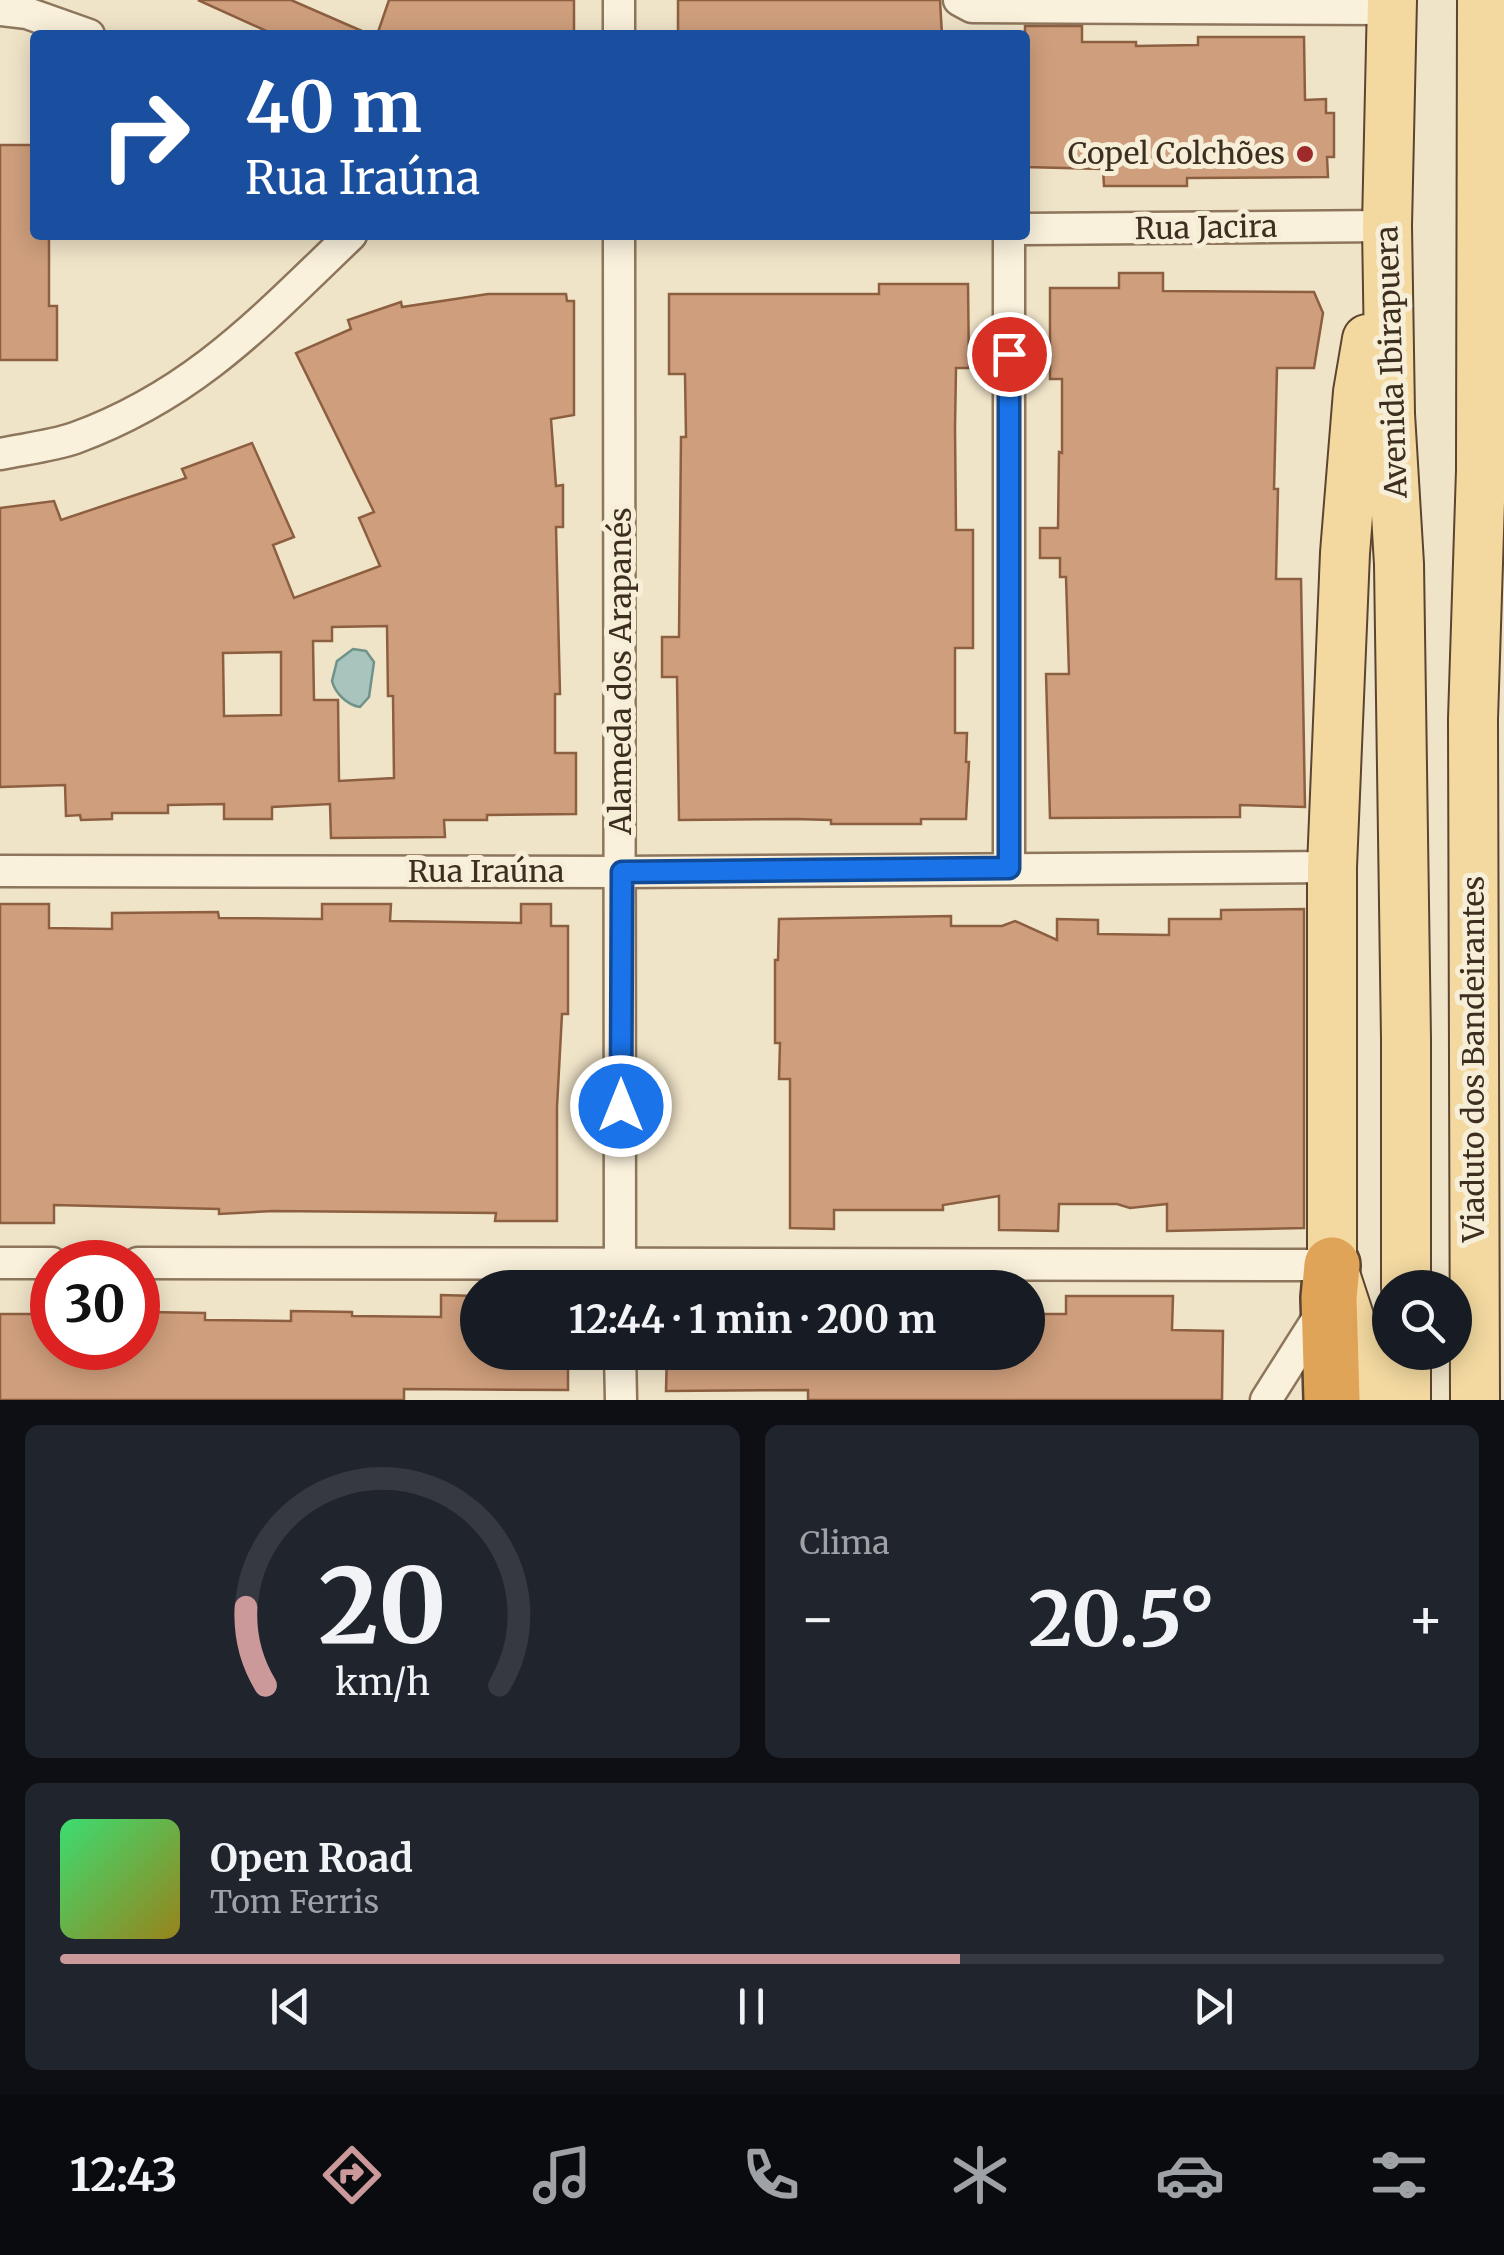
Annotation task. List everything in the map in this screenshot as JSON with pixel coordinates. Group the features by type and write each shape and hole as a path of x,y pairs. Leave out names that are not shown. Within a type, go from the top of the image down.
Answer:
{"highway":[{"path":"1331,1282 1332,1400"}],"main road":[{"path":"1482,0 1493,232 1481,470 1504,520"},
{"name":"Avenida Ibirapuera","path":"1391,5 1387,226 1390,414 1399,564 1406,1270"},
{"path":"1380,1400 1331,1282 1332,867 1346,553 1358,392 1387,226"},
{"name":"Viaduto dos Bandeirantes","path":"1476,1400 1473,719 1481,470"},
{"path":"1406,1370 1406,1400"},
{"path":"1498,1400 1504,1394"}],"street":[{"path":"618,0 618,30"},
{"path":"966,4 1391,5"},
{"path":"0,10 28,14 74,30"},
{"name":"Rua Jacira","path":"1030,229 1387,226"},
{"path":"0,454 72,439 176,390 236,346 346,240"},
{"name":"Alameda dos Arapanés","path":"619,240 620,1270"},
{"path":"1009,240 1009,868"},
{"name":"Rua Iraúna","path":"0,871 1332,867"},
{"path":"0,1262 30,1262"},
{"path":"160,1263 460,1271"},
{"path":"1045,1279 1331,1282 1298,1354 1266,1400"},
{"path":"620,1370 620,1400"}],"water":[{"path":"353,649 366,651 374,662 369,697 360,707 342,698 332,681 337,661"}],"building":[{"path":"198,0 291,0 360,30 264,30"},
{"path":"389,0 574,0 574,30 379,30"},
{"path":"678,0 940,0 942,30 678,30"},
{"path":"1025,26 1082,26 1082,42 1136,42 1136,46 1198,45 1198,37 1304,37 1305,100 1326,99 1326,113 1334,113 1334,157 1327,157 1328,177 1187,178 1187,186 1104,186 1103,169 1030,167 1030,30 1025,30"},
{"path":"0,145 30,145 30,240 49,240 49,306 57,306 57,360 0,360"},
{"path":"1119,273 1163,273 1163,291 1314,292 1323,313 1314,368 1277,368 1276,579 1301,579 1305,807 1240,805 1240,817 1050,818 1046,674 1069,674 1066,577 1060,577 1060,558 1040,558 1040,528 1058,528 1059,452 1062,453 1062,379 1050,379 1050,288 1119,288"},
{"path":"879,284 968,284 969,368 956,368 955,428 956,530 973,530 973,648 955,648 955,733 967,733 969,762 966,819 921,819 921,824 679,820 677,677 662,677 662,637 679,637 685,374 669,374 669,294 879,294"},
{"path":"488,294 566,294 567,301 574,301 574,415 551,419 556,486 563,485 563,527 556,527 560,694 555,694 555,753 576,753 576,814 487,815 487,820 444,820 445,837 331,838 330,804 272,807 272,819 224,819 224,804 168,805 168,813 112,813 112,819 81,820 80,815 66,816 65,785 0,787 0,508 54,501 61,520 186,478 182,469 252,443 294,537 273,545 294,598 380,566 359,518 374,512 296,353 351,329 348,320 401,302 402,307","holes":["387,626 394,778 339,781 338,700 314,700 313,641 332,641 332,627","281,652 281,715 224,716 223,653"]},
{"path":"0,904 49,904 49,928 112,929 112,913 218,912 219,918 322,919 322,904 391,904 390,921 521,923 521,904 551,904 551,926 568,926 568,1014 562,1014 557,1107 557,1221 495,1221 496,1213 219,1214 219,1209 54,1205 54,1223 0,1223"},
{"path":"1304,909 1304,1228 1167,1231 1167,1204 1130,1208 1117,1204 1059,1204 1058,1231 999,1230 999,1196 943,1205 943,1210 834,1210 834,1229 790,1228 790,1079 779,1079 780,1043 775,1043 779,919 951,916 951,926 1002,926 1015,921 1057,940 1057,919 1098,920 1098,934 1169,935 1169,919 1221,919 1221,910"},
{"path":"441,1295 460,1296 460,1370 568,1370 568,1390 404,1389 404,1400 0,1400 0,1314 30,1314 30,1370 160,1370 160,1312 205,1313 205,1320 291,1321 291,1311 441,1317"},
{"path":"1066,1296 1173,1296 1172,1330 1223,1331 1222,1400 808,1400 808,1390 666,1391 667,1370 1045,1370 1045,1314 1066,1314"}],"place":[{"name":"Copel Colchões","path":"1305,154"}],"route":[{"path":"621,1106 622,872 1009,868 1009,354"}]}
